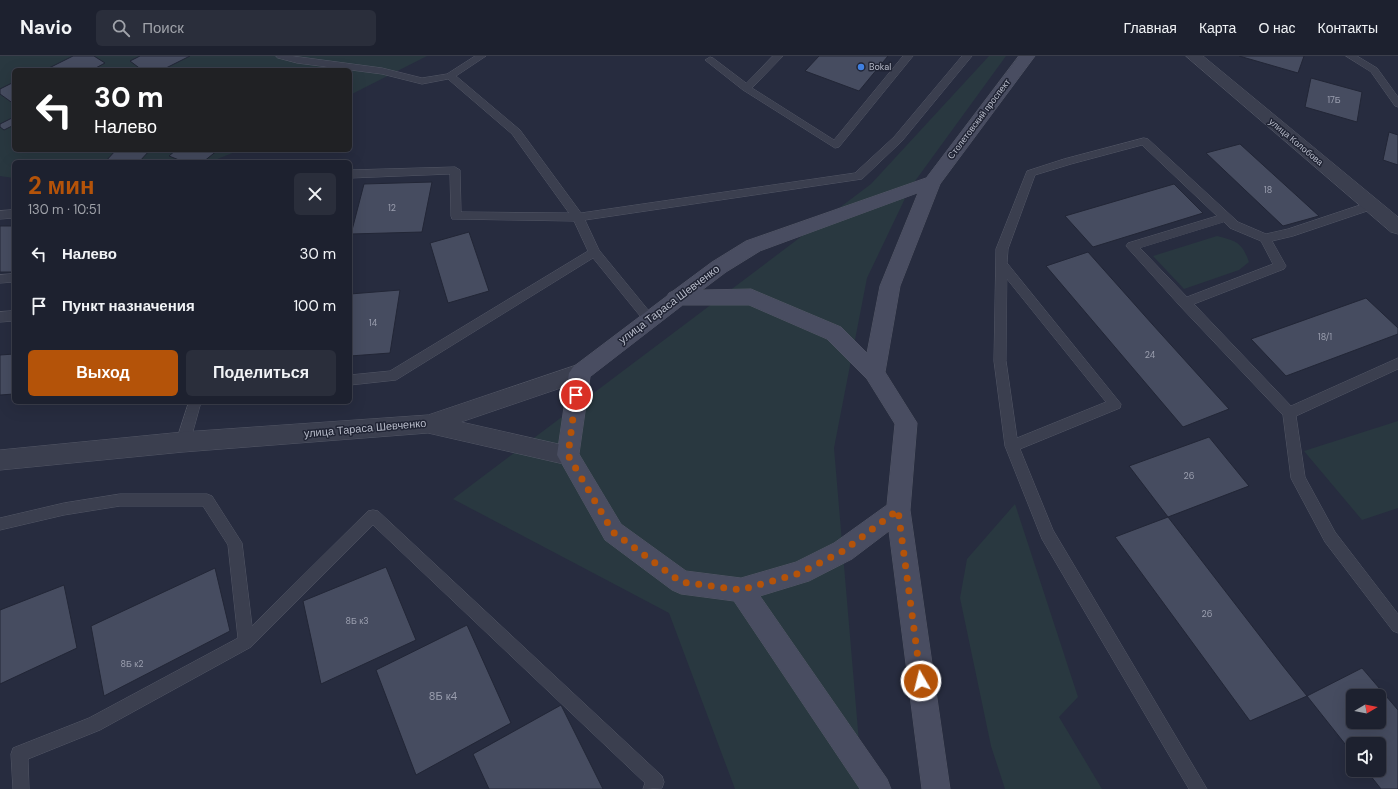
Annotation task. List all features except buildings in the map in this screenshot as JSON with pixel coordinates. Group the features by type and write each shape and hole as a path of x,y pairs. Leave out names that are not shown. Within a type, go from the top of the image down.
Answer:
{"main road":[{"name":"Столетовский проспект","path":"874,373 890,286 932,182 1027,56"},
{"name":"улица Тараса Шевченко","path":"580,373 719,266 753,246 932,182"},
{"path":"676,298 751,297 834,333 874,373 906,423 898,510 936,789"},
{"path":"580,373 568,455 613,532 681,582 741,590 800,573 843,551 898,510"},
{"path":"741,590 877,789"}],"street":[{"name":"улица Колобова","path":"1194,56 1398,227"},
{"name":"улица Тараса Шевченко","path":"0,460 183,442 428,424 580,373"},
{"path":"428,424 568,455"}],"lane":[{"path":"280,56 297,60 382,71 422,81 450,76 481,56"},
{"path":"700,56 712,58 746,88 835,145 908,56"},
{"path":"746,88 778,56"},
{"path":"352,174 455,170 456,216 578,217 858,176 898,139 966,56"},
{"path":"1351,56 1374,70 1398,104"},
{"path":"450,76 516,132 578,217 594,252 649,319"},
{"path":"1199,789 1047,534 1012,446 1000,361 1002,248 1031,173 1068,161 1144,141 1234,225 1265,238 1289,233 1372,205"},
{"path":"0,215 12,214"},
{"path":"1226,217 1132,246 1289,413 1298,478 1330,537 1398,626"},
{"path":"1184,303 1280,266 1265,238"},
{"path":"352,380 392,376 594,252"},
{"path":"1001,263 1115,404 1012,446"},
{"path":"0,279 12,278"},
{"path":"0,317 12,316"},
{"path":"1289,413 1398,363"},
{"path":"183,442 194,404"},
{"path":"0,524 64,509 120,500 207,500 235,543 246,642"},
{"path":"21,789 19,754 94,724 246,642 373,516 656,782 651,789"}],"shaded area":[{"path":"0,56 427,56 352,94 352,68 12,68 12,152 235,152 215,160 12,160 12,178 0,176"},
{"path":"989,56 1006,56 910,188 867,278 834,448 863,789 735,789 669,613 453,499 871,184"},
{"path":"1217,236 1238,243 1244,250 1249,262 1239,270 1184,289 1153,256"},
{"path":"1398,421 1398,508 1362,520 1304,451"},
{"path":"1015,504 1078,697 1059,717 1102,789 1005,789 991,746 960,598 967,559"}],"place":[{"name":"Bokal","path":"861,67"}],"route":[{"path":"576,395 568,455 613,532 681,582 741,590 800,573 843,551 898,510 921,681"}]}
